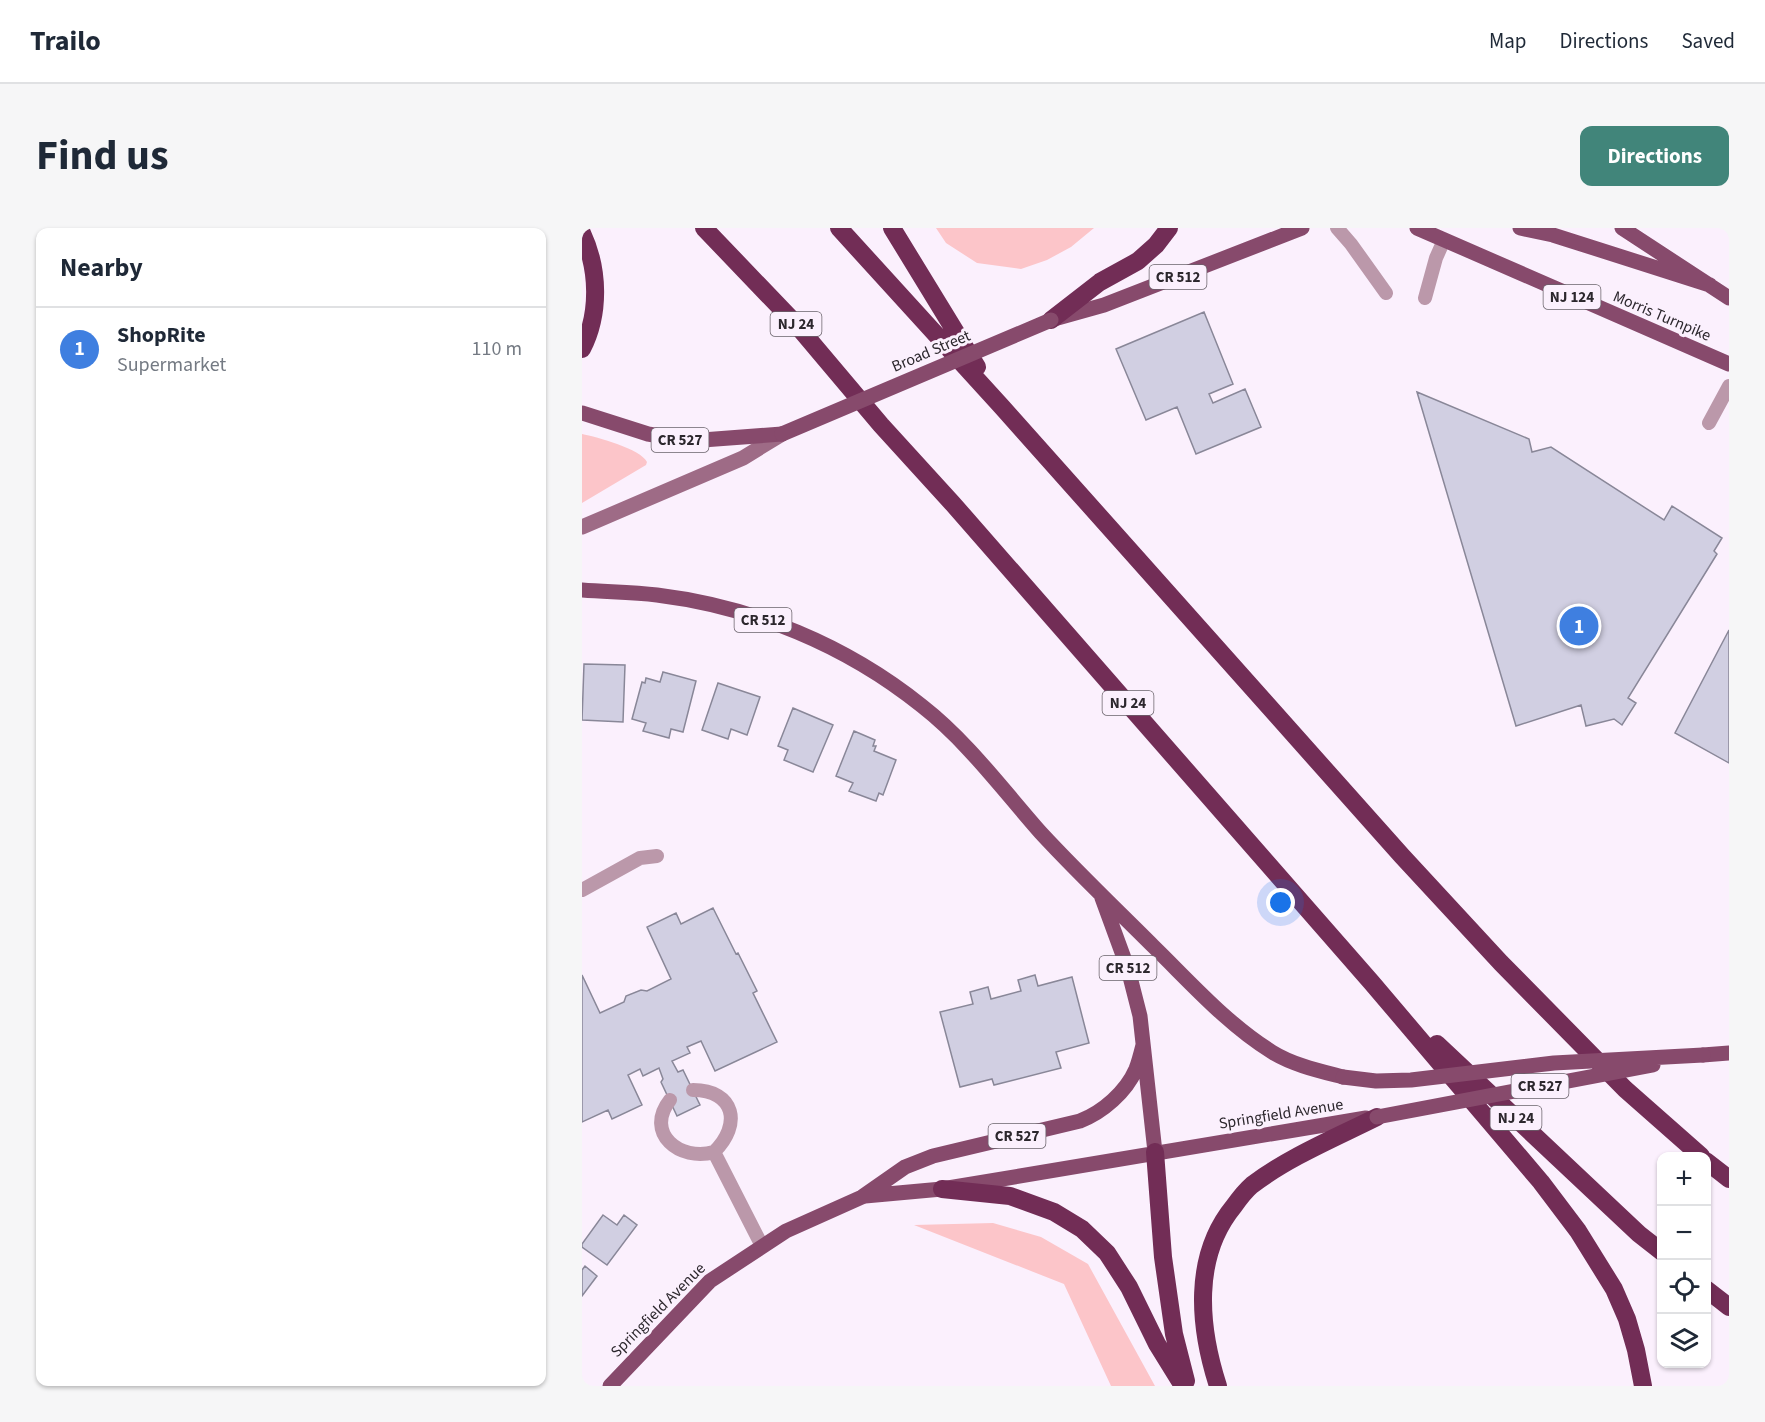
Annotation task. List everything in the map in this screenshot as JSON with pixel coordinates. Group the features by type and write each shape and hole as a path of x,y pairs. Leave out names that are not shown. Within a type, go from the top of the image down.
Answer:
{"highway":[{"name":"NJ 24","path":"704,228 795,323 1372,983 1639,1234 1657,1248"},
{"path":"839,228 1002,407 1394,848 1501,963 1625,1089 1696,1152"},
{"path":"892,228 1002,407"},
{"path":"1051,320 1100,282 1138,261 1156,245 1169,228"},
{"path":"582,233 590,254 596,289 592,322 588,338 582,349"},
{"path":"1372,983 1541,1182 1597,1259 1627,1319 1643,1386"},
{"path":"1218,1386 1209,1353 1203,1313 1203,1275 1213,1240 1227,1215 1249,1187 1277,1168 1377,1117"},
{"path":"1155,1152 1164,1268 1185,1386"},
{"path":"1711,1164 1729,1179"},
{"path":"942,1188 1010,1196 1054,1212 1082,1229 1107,1253 1129,1287 1157,1344 1185,1386"},
{"path":"1711,1292 1729,1307"}],"main road":[{"name":"Broad Street","path":"582,527 743,458 782,434 1051,320 1104,305 1302,228"},
{"name":"Morris Turnpike","path":"1416,228 1729,364"},
{"path":"1520,228 1553,235 1710,285"},
{"path":"1622,228 1729,298"},
{"name":"CR 527","path":"582,413 648,434 689,441 782,434"},
{"name":"CR 512","path":"582,590 655,594 678,598 732,609 784,627 836,649 884,678 924,707 952,734 1043,835 1101,894 1128,969 1140,1016 1155,1152"},
{"path":"1101,894 1221,1013 1274,1053 1309,1068 1343,1077 1376,1081 1411,1080 1554,1063 1703,1055"},
{"name":"Springfield Avenue","path":"610,1386 710,1281 762,1246 786,1231 862,1197 905,1167 933,1156 1092,1117 1103,1109 1130,1080 1143,1045"},
{"name":"CR 527","path":"1703,1055 1729,1053"},
{"name":"Springfield Avenue","path":"862,1197 942,1188 1377,1117 1703,1055"}],"lane":[{"path":"1337,228 1386,293"},
{"path":"1425,298 1436,258 1444,240"},
{"path":"1708,423 1729,386"},
{"path":"582,890 640,858 657,856"},
{"path":"670,1100 664,1107 662,1116 662,1128 667,1140 678,1149 691,1154 701,1156 714,1152 728,1137 731,1122 730,1109 722,1098 709,1090 693,1090"},
{"path":"714,1152 762,1246"}],"shaded area":[{"path":"936,228 1094,228 1071,247 1047,260 1021,269 977,263 946,243"},
{"path":"582,434 628,448 643,457 647,462 646,465 582,503"},
{"path":"993,1223 1041,1237 1088,1264 1155,1386 1111,1386 1064,1284 914,1225"}],"building":[{"path":"1204,312 1233,384 1209,394 1213,403 1245,389 1261,427 1196,454 1177,407 1146,420 1116,349"},
{"path":"1417,392 1529,439 1532,452 1551,447 1664,520 1672,506 1722,538 1714,551 1717,554 1628,698 1636,703 1622,725 1614,719 1586,726 1581,705 1516,726"},
{"path":"1729,630 1729,763 1675,733"},
{"path":"584,664 625,665 623,722 582,720"},
{"path":"663,672 696,681 683,732 671,729 669,738 643,731 646,723 632,719 642,682 645,683 646,678 660,682"},
{"path":"718,683 760,697 747,735 731,729 728,739 702,730"},
{"path":"793,708 833,725 813,772 784,760 788,750 778,746"},
{"path":"854,731 875,740 874,751 896,760 883,795 879,793 876,801 849,791 853,783 836,776"},
{"path":"713,908 757,991 753,993 777,1042 715,1071 701,1041 687,1047 690,1053 672,1061 678,1072 683,1070 700,1105 677,1116 661,1082 663,1079 659,1068 643,1076 640,1069 628,1075 642,1105 612,1119 608,1110 582,1122 582,975 600,1013 624,1002 626,996 641,990 647,991 671,979 647,927 676,913 681,924"},
{"path":"1035,975 1038,986 1072,977 1089,1043 1056,1052 1061,1068 994,1085 992,1079 960,1087 940,1012 973,1004 970,992 988,987 991,999 1021,991 1018,980"},
{"path":"603,1215 617,1225 624,1215 637,1225 607,1265 582,1247"},
{"path":"585,1266 597,1276 582,1296 582,1270"}],"place":[{"name":"ShopRite","path":"1579,626"}]}
